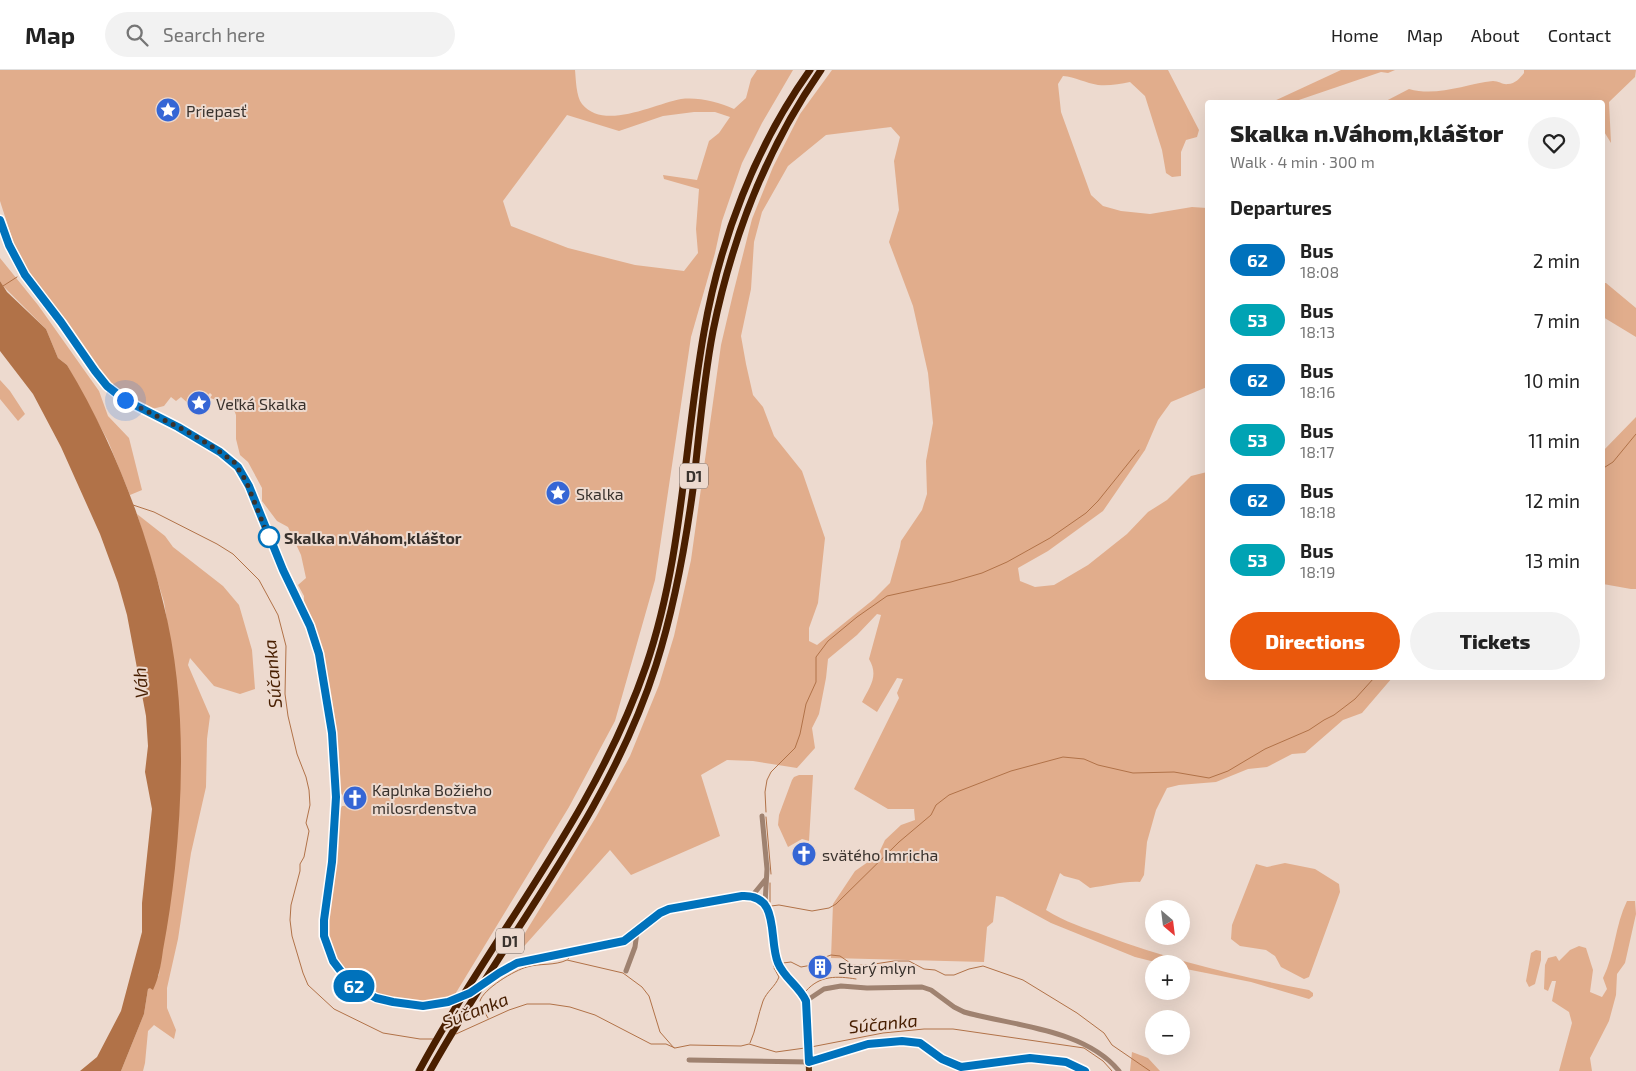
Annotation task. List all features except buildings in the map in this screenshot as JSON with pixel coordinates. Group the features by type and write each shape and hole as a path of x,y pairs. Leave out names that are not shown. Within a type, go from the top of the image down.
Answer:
{"highway":[{"name":"D1","path":"419,1071 455,1008 578,813 613,749 628,715 646,666 667,589 676,538 704,332 717,275 736,214 761,154 777,123 810,70"},
{"name":"D1","path":"430,1071 465,1011 580,827 609,777 625,744 655,667 675,592 686,532 713,333 724,282 738,234 762,173 798,104 821,70"}],"main road":[{"path":"0,220 9,245 25,275 107,386 125,400 168,421 220,452 238,467 249,486 283,570 310,626 319,654 332,733 336,797 332,862 324,920 324,936 333,961 346,978 357,988 376,998 412,1005 440,1004 464,996 517,963 624,941 653,918 669,909 742,896 752,896 765,904 769,913 777,960 780,967 802,993 806,1001 809,1071"}],"street":[{"path":"762,816 767,878 765,904"},
{"path":"752,896 767,878"},
{"path":"626,972 635,947 637,932"},
{"path":"806,1001 824,989 841,986 867,988 922,987 931,990 964,1012 1072,1038 1095,1049 1111,1061 1119,1071"},
{"path":"689,1060 809,1062 868,1044 902,1041 920,1043 942,1059 961,1067 1030,1058 1066,1062 1085,1071"}],"shaded area":[{"path":"0,70 575,70 577,92 582,104 591,112 616,116 630,114 681,99 708,101 734,109 746,98 751,79 757,70 793,70 762,123 742,163 722,221 691,337 655,580 615,721 569,807 454,996 449,999 437,1002 406,1001 393,999 367,990 347,974 338,963 333,951 329,938 328,920 338,818 342,806 354,805 354,797 343,796 340,792 339,754 319,638 304,607 304,596 298,585 306,578 301,555 288,527 277,521 262,501 262,488 248,462 240,455 236,439 236,415 232,405 210,398 212,395 210,393 207,396 199,390 190,405 181,397 176,401 171,397 164,406 152,409 131,400 109,385 19,260 0,201","holes":["694,112 715,112 730,117 719,133 709,141 697,180 663,175 664,179 699,189 696,229 698,253 684,271 635,265 568,248 511,226 503,201 567,115 619,131 663,116"]},
{"path":"832,70 1168,70 1199,130 1197,137 1186,140 1181,152 1181,176 1172,177 1166,173 1162,150 1145,96 1130,82 1098,85 1063,76 1058,84 1061,112 1091,195 1103,206 1121,211 1150,214 1192,207 1205,208 1205,388 1171,402 1158,420 1145,450 1103,511 1048,551 1018,568 1020,581 1035,587 1054,585 1088,565 1127,534 1148,512 1167,500 1191,476 1205,472 1205,680 1390,680 1362,713 1343,720 1305,753 1292,754 1267,767 1248,769 1216,782 1179,785 1167,788 1156,810 1147,842 1144,875 1140,882 1090,888 1079,880 1060,873 1046,910 1075,924 1162,955 1145,955 1145,960 1135,957 1051,923 1003,897 996,896 993,922 987,927 984,962 831,958 833,904 855,871 878,855 885,840 901,825 915,820 914,809 888,809 854,789 899,698 897,693 903,679 897,678 877,712 862,702 873,676 872,665 869,659 881,615 877,614 857,635 828,659 819,714 812,728 815,748 797,768 753,761 727,760 701,775 720,836 631,875 610,850 518,953 514,951 596,817 630,756 659,685 674,636 691,560 721,345 752,219 773,167 800,114","holes":["891,127 900,137 894,161 899,210 889,242 913,306 928,373 933,423 926,461 927,494 922,510 901,541 890,583 874,599 817,645 809,641 809,628 818,603 825,538 802,471 774,436 763,407 753,395 741,336 751,289 754,242 762,212 788,166 826,135"]},
{"path":"1341,70 1395,70 1388,73 1381,72 1299,100 1276,100"},
{"path":"1524,70 1636,70 1635,77 1609,102 1611,143 1605,133 1605,100 1388,100 1409,89 1430,92 1493,81 1511,84 1524,73"},
{"path":"0,258 38,305 99,391 108,416 129,438 142,490 130,495 108,441 67,365 58,358 46,329 0,281"},
{"path":"1605,283 1636,308 1636,337 1605,318"},
{"path":"0,380 10,391 25,414 18,421 0,399"},
{"path":"1636,417 1636,589 1605,584 1605,449"},
{"path":"137,514 165,536 173,547 223,586 239,605 252,650 255,689 240,694 214,686 190,658 188,665 210,716 207,739 206,787 191,853 178,939 167,988 167,1008 176,1030 174,1039 154,1025 148,1031 143,1071 121,1071 144,1014 148,989 159,975 180,794 180,733 176,678 164,602"},
{"path":"799,775 813,775 809,841 802,839 788,847 778,825 779,815 792,780"},
{"path":"1285,863 1315,869 1339,884 1340,892 1309,977 1304,979 1281,967 1275,956 1266,950 1240,946 1231,939 1232,925 1256,864 1267,867"},
{"path":"1627,901 1635,901 1636,914 1625,963 1617,974 1616,995 1609,1021 1590,1058 1592,1071 1559,1071 1572,1023 1569,1012 1552,1001 1556,981 1552,981 1548,991 1544,989 1545,965 1548,958 1556,956 1559,961 1570,950 1579,946 1586,948 1593,970 1590,992 1602,997 1607,989 1603,978"},
{"path":"1536,950 1541,951 1541,960 1535,984 1529,987 1526,981 1531,953"},
{"path":"1190,962 1232,974 1309,990 1313,993 1313,996 1309,999 1251,982 1190,970"},
{"path":"1132,1052 1148,1058 1160,1071 1130,1071"}],"water":[{"name":"Váh","path":"0,281 7,292 46,329 58,358 67,365 98,421 124,480 146,540 163,602 175,667 181,734 181,768 178,835 171,899 158,976 153,990 148,989 144,1014 121,1071 80,1071 97,1057 121,1011 142,932 142,903 152,809 145,772 148,746 146,716 127,615 118,583 100,534 61,447 33,394 0,351"}],"waterway":[{"path":"3,286 17,277"},
{"path":"1605,467 1613,462 1636,434"},
{"path":"766,812 765,792 767,780 771,772 795,748 806,704 816,682 816,657 828,641 887,596 982,573 1007,562 1050,538 1086,513 1139,450"},
{"name":"Súčanka","path":"133,505 154,512 233,554 259,580 278,615 286,646 285,694 288,716 297,754 309,790 310,805 306,823 309,831 291,905 290,920 292,936 308,985 334,1009 383,1033 420,1039 433,1039"},
{"path":"771,906 779,905 812,911 829,908 836,904 899,842 931,815 936,805 949,795 1011,771 1063,757 1084,759 1098,765 1133,773 1174,772 1209,778 1228,771 1265,749 1309,730 1334,715 1355,699 1372,680"},
{"path":"766,817 771,874"},
{"path":"770,883 770,902"},
{"path":"765,911 774,967"},
{"path":"568,959 570,956 612,948"},
{"path":"783,963 791,962 801,967 812,965 820,959 831,955 840,956 853,965 909,961 924,969 935,970 945,975 954,975 983,966 1023,980 1077,1013 1104,1033 1112,1045 1150,1071"},
{"path":"480,1001 482,996 500,981 515,972 532,966 567,960 623,973 642,987 649,996 660,1032 674,1048"},
{"path":"750,1043 763,1001 779,977 774,968 776,967"},
{"path":"806,991 823,979 842,977 856,979"},
{"name":"Súčanka","path":"456,1034 527,1004 550,1004 570,1007 595,1015 651,1044 666,1044 675,1048 690,1045 741,1046 749,1044 776,1052 805,1048"},
{"path":"482,1008 488,1018"},
{"name":"Súčanka","path":"811,1047 883,1033 924,1029 953,1029 1084,1048 1103,1061 1112,1071"}],"bus line":[{"name":"62","path":"0,220 9,245 25,275 107,386 125,400 178,427 220,452 236,464 243,474 274,550 310,626 319,654 332,733 336,797 335,829 324,920 324,936 329,953 337,968 349,982 376,998 402,1004 434,1005 459,999 517,963 624,941 664,910 742,896 752,896 760,900 767,907 777,962 783,972 802,993 806,1001 809,1062 868,1044 902,1041 920,1043 942,1059 961,1067 1030,1058 1066,1062 1085,1071"}],"place":[{"name":"Priepasť","path":"168,110"},
{"name":"Veľká Skalka","path":"199,403"},
{"name":"Skalka","path":"558,493"},
{"name":"Skalka n.Váhom,kláštor","path":"269,537"},
{"name":"Kaplnka Božieho milosrdenstva","path":"355,798"},
{"name":"svätého Imricha","path":"804,854"},
{"name":"Starý mlyn","path":"820,967"}],"route":[{"path":"125,400 188,432 234,462 243,474 270,541 269,537"}]}
